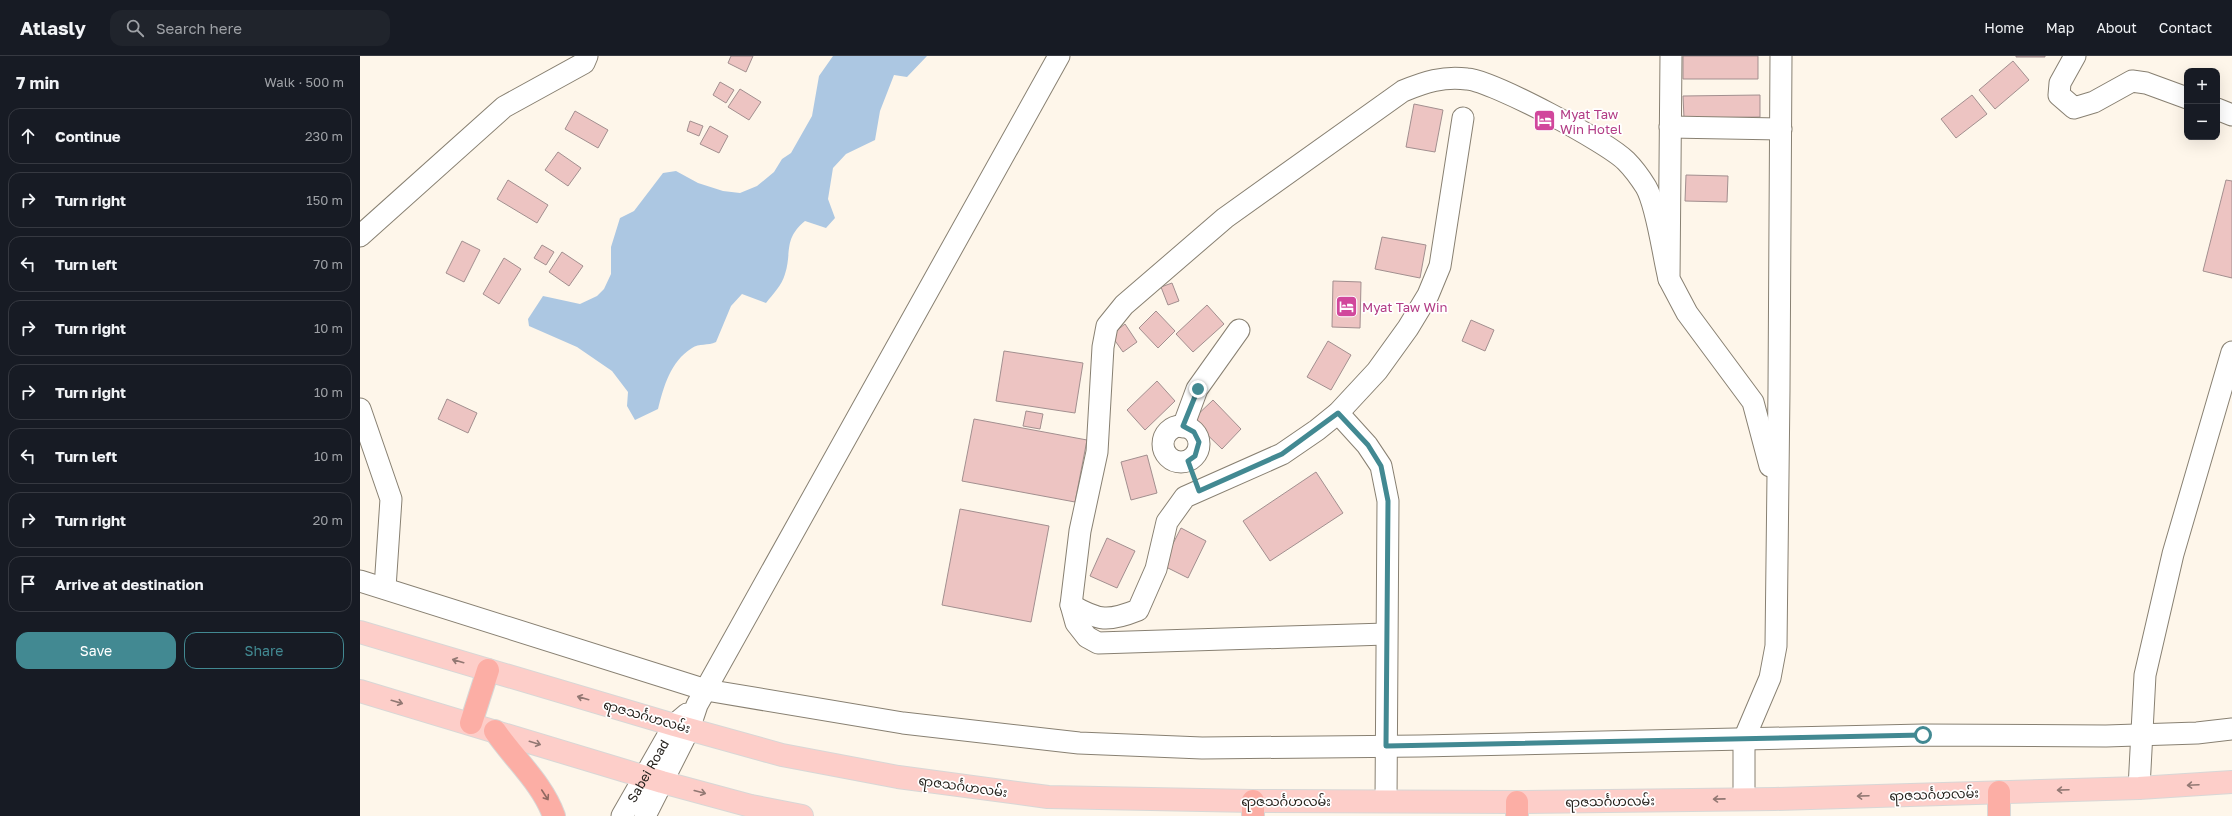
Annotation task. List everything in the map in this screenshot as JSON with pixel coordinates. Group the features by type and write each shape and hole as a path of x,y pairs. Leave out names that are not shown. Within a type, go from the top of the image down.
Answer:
{"highway":[{"path":"471,723 488,670"},
{"path":"495,731 510,752 535,780 548,800 554,816"},
{"path":"1999,792 1999,816"}],"main road":[{"name":"ရာဇသင်္ဂဟလမ်း","path":"360,632 681,727 805,759 898,777 1040,796 1253,809 1386,801 1517,809 1744,798 1775,807 1999,792 2139,788 2232,782"},
{"path":"360,691 471,723 653,779 751,806 802,816"}],"street":[{"path":"360,236 504,107 584,63 587,56"},
{"name":"Sabei Road","path":"622,816 653,779 681,727 702,697 1059,56"},
{"path":"1668,279 1671,56"},
{"path":"1744,798 1744,739 1770,678 1776,646 1781,56"},
{"path":"2075,56 2060,83 2059,95 2074,108 2094,102 2132,81 2146,83 2184,97"},
{"path":"1386,634 1098,642 1087,637 1076,623 1071,605 1080,531 1098,452 1103,348 1107,326 1124,305 1225,218 1403,91 1432,79 1469,79 1508,93 1590,136 1626,160 1656,171 1669,168"},
{"path":"2220,110 2232,115"},
{"path":"1071,605 1091,616 1115,619 1138,610 1156,569 1167,522 1185,497 1282,454 1338,413 1377,371 1408,328 1428,295 1440,266 1463,118"},
{"path":"1670,127 1780,129"},
{"path":"1626,160 1647,188 1655,215 1668,279 1687,313 1753,402 1777,496"},
{"path":"1183,426 1198,389 1239,330"},
{"path":"2139,788 2145,675 2174,554 2232,352"},
{"path":"360,409 391,499 385,588"},
{"path":"1338,413 1368,445 1381,466 1388,501 1386,801"},
{"path":"1183,426 1194,432 1199,442 1195,456 1188,461 1174,461 1168,457 1164,446 1165,438 1172,429 1183,426"},
{"path":"1188,461 1199,491"},
{"path":"360,581 385,588 702,697 903,723 1079,743 1202,748 1386,746 1923,735 2142,735 2232,728"},
{"name":"Sabei Road","path":"645,816 653,779"}],"water":[{"path":"833,56 927,56 907,77 894,75 880,111 875,140 846,154 833,168 828,199 835,218 826,228 805,221 798,228 789,246 784,278 766,303 742,294 731,306 716,342 695,346 684,354 673,367 669,375 658,409 635,420 627,406 628,392 612,371 577,347 529,326 528,319 543,296 580,304 597,296 604,289 611,274 611,247 620,218 634,211 663,173 676,171 698,183 723,191 740,193 757,186 774,172 782,159 791,153 812,116 819,76"}],"building":[{"path":"731,56 753,56 746,72 728,63"},
{"path":"1683,56 1758,56 1758,79 1683,79"},
{"path":"2045,56 2045,57 2016,57"},
{"path":"2013,61 2029,80 1995,109 1979,90"},
{"path":"720,82 734,90 726,103 713,95"},
{"path":"740,89 761,102 749,120 728,107"},
{"path":"1760,95 1760,117 1684,118 1683,96"},
{"path":"1972,95 1987,114 1956,138 1941,119"},
{"path":"1414,104 1443,110 1435,152 1406,147"},
{"path":"575,111 608,130 598,148 565,129"},
{"path":"690,121 703,126 699,136 687,131"},
{"path":"710,126 728,136 719,153 700,144"},
{"path":"558,152 581,168 568,186 545,170"},
{"path":"1686,175 1728,176 1727,202 1685,201"},
{"path":"508,180 548,205 537,223 497,199"},
{"path":"2226,180 2232,181 2232,278 2203,271"},
{"path":"1382,237 1426,245 1420,278 1375,269"},
{"path":"462,241 480,250 464,282 446,273"},
{"path":"542,245 554,252 546,265 534,258"},
{"path":"562,252 583,266 569,286 549,272"},
{"path":"504,258 521,269 499,304 483,294"},
{"path":"1333,281 1361,282 1360,328 1332,327"},
{"path":"1172,283 1179,301 1168,305 1161,287"},
{"path":"1207,305 1224,324 1193,352 1176,334"},
{"path":"1156,311 1175,331 1158,348 1139,328"},
{"path":"1471,320 1494,330 1485,351 1462,341"},
{"path":"1125,324 1137,342 1123,352 1111,335"},
{"path":"1328,341 1351,355 1331,390 1307,377"},
{"path":"1004,351 1083,363 1075,413 996,401"},
{"path":"1157,381 1175,401 1145,430 1127,410"},
{"path":"447,399 477,413 468,433 438,419"},
{"path":"1213,400 1241,429 1222,449 1192,420"},
{"path":"1026,411 1043,414 1040,429 1023,426"},
{"path":"974,419 1087,440 1075,502 962,481"},
{"path":"1147,455 1157,493 1131,500 1121,462"},
{"path":"1316,472 1343,513 1270,561 1243,521"},
{"path":"960,509 1049,526 1031,622 942,605"},
{"path":"1181,528 1206,541 1188,578 1162,565"},
{"path":"1107,538 1135,551 1117,588 1090,576"}],"place":[{"name":"Myat Taw Win Hotel","path":"1545,121"},
{"name":"Myat Taw Win","path":"1346,307"}],"route":[{"path":"1198,389 1186,415 1183,426 1189,428 1198,437 1199,448 1195,456 1188,461 1199,491 1282,454 1317,430 1338,413 1368,445 1381,466 1388,501 1386,746 1923,735"}]}
